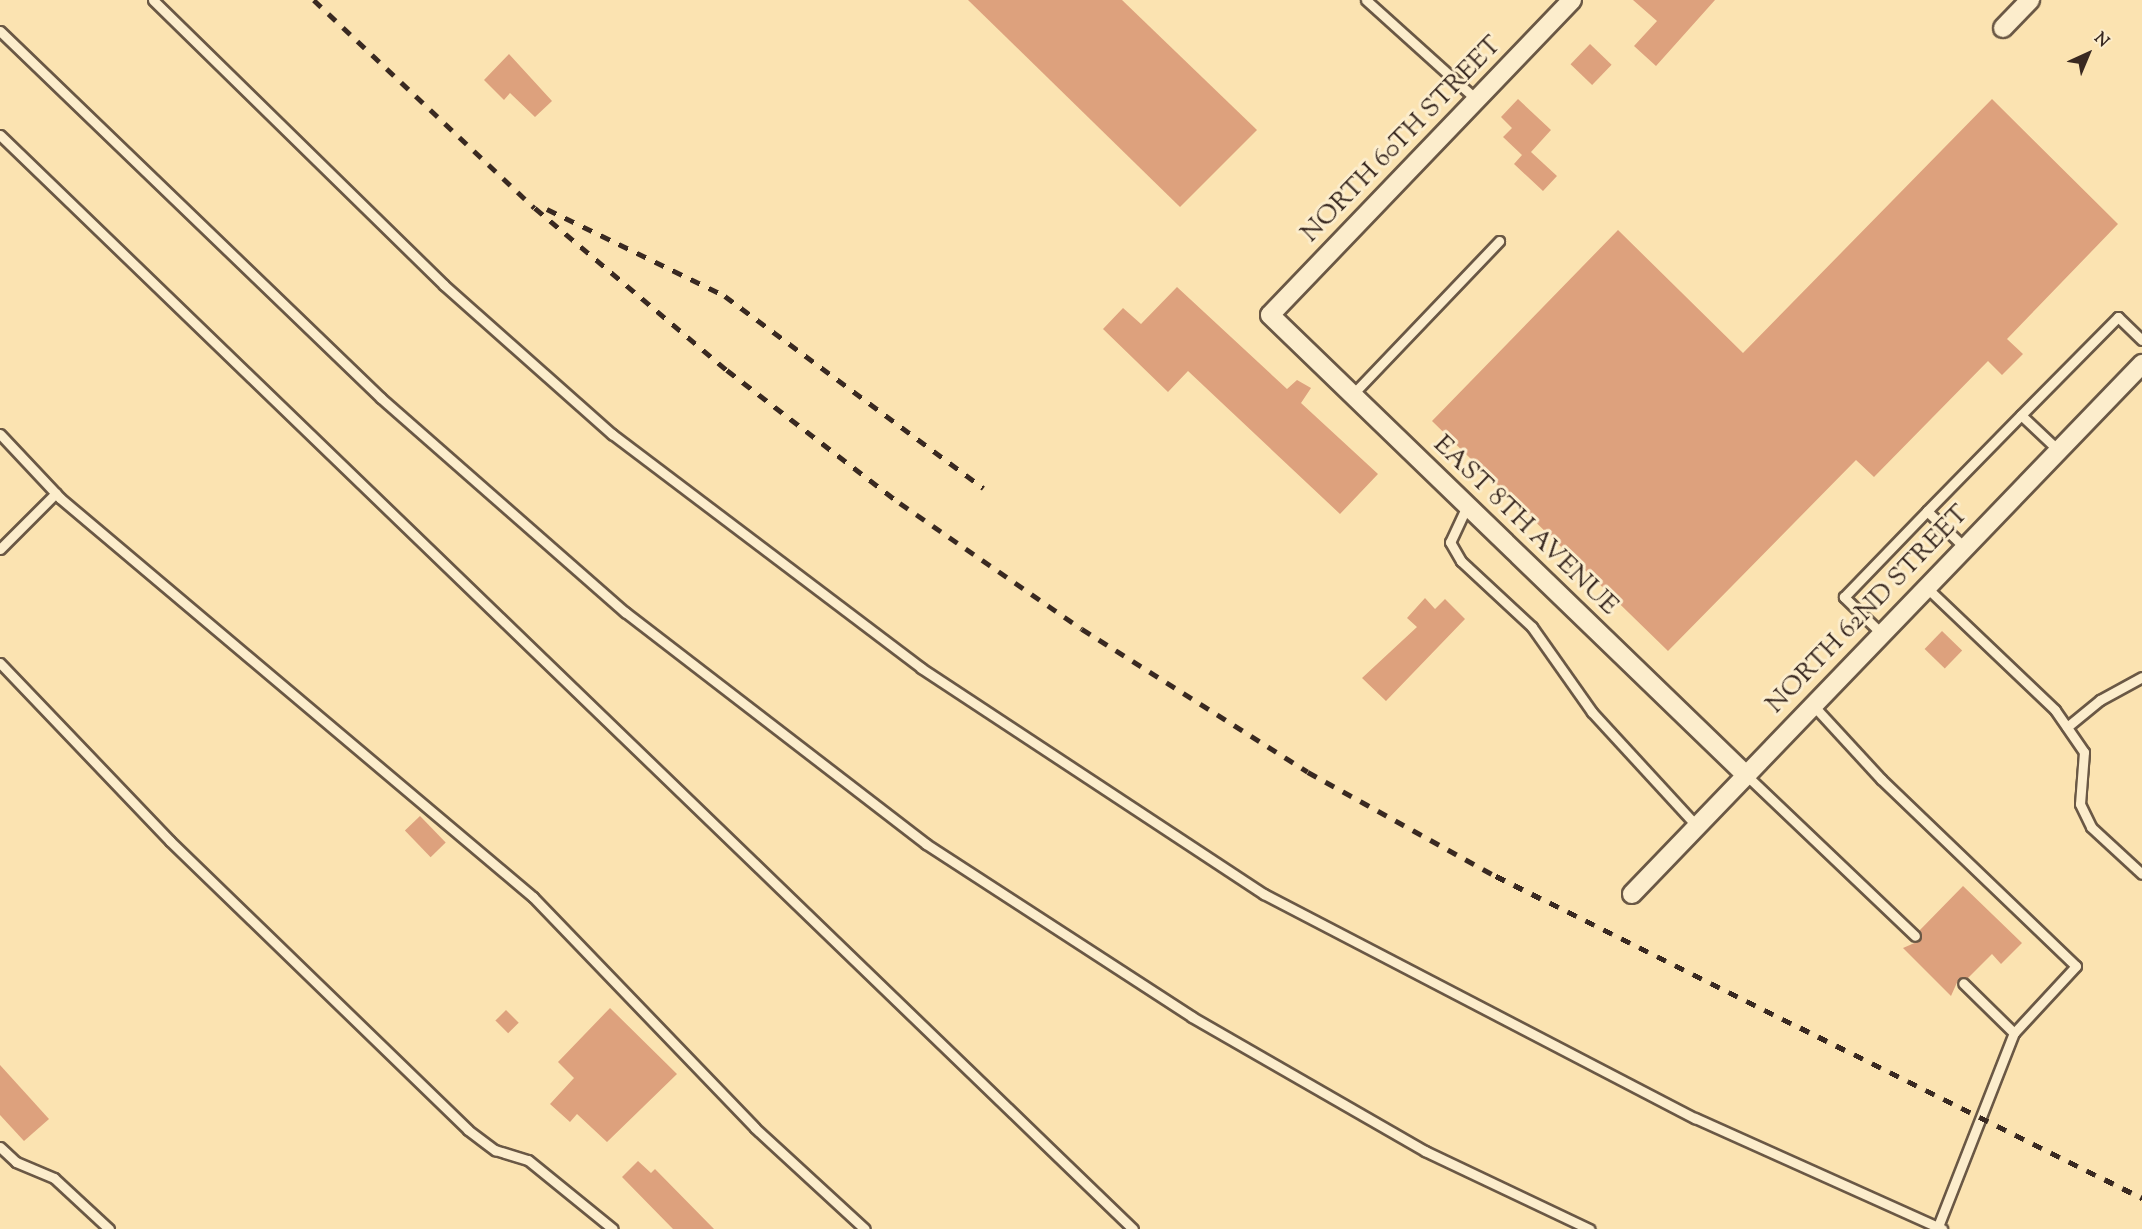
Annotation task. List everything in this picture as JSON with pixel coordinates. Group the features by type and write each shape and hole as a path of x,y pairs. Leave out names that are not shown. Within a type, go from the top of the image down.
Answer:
{"street":[{"name":"NORTH 60TH STREET","path":"1270,315 1572,0"},
{"path":"2003,27 2030,0"},
{"name":"EAST 8TH AVENUE","path":"1270,315 1744,773"},
{"name":"NORTH 62ND STREET","path":"1632,894 1744,773 2142,364"}],"lane":[{"path":"153,0 444,285 612,434 930,674 1264,894 1695,1118 1939,1228 2014,1033 2076,966 1881,779 1812,704"},
{"path":"1366,0 1476,99"},
{"path":"0,31 407,421 626,612 926,844 1203,1023 1425,1151 1589,1229"},
{"path":"0,135 1133,1229"},
{"path":"1352,395 1499,241"},
{"path":"1881,633 1844,597 2118,317 2142,340"},
{"path":"2021,414 2058,450"},
{"path":"0,434 56,493 533,897 755,1128 865,1229"},
{"path":"0,549 56,493"},
{"path":"1467,506 1450,542 1461,561 1532,627 1592,712 1696,825"},
{"path":"1927,511 1964,547"},
{"path":"1926,587 2067,727 2084,752 2080,804 2091,827 2142,874"},
{"path":"0,663 170,841 468,1130 495,1150 528,1160 613,1229"},
{"path":"2067,727 2100,700 2142,677"},
{"path":"1744,773 1915,936"},
{"path":"1964,983 2014,1033"},
{"path":"0,1147 16,1162 54,1178 109,1229"}],"building":[{"path":"968,0 1122,0 1257,130 1180,207"},
{"path":"1633,0 1715,0 1656,66 1634,46 1657,21"},
{"path":"1590,44 1612,65 1592,85 1571,64"},
{"path":"509,54 552,101 535,117 510,93 504,100 484,80"},
{"path":"1518,99 1551,130 1531,152 1557,176 1543,191 1514,164 1522,155 1503,137 1512,128 1501,117"},
{"path":"1992,99 2118,224 2007,339 2023,354 2002,375 1988,361 1874,477 1856,460 1668,651 1432,421 1618,230 1743,353"},
{"path":"1177,287 1287,389 1297,380 1311,388 1301,403 1378,474 1340,514 1188,371 1168,392 1103,329 1123,308 1141,324"},
{"path":"1425,598 1435,609 1445,599 1465,619 1386,701 1362,678 1417,627 1407,618"},
{"path":"1942,631 1962,650 1945,668 1925,649"},
{"path":"420,816 446,843 431,857 405,831"},
{"path":"1963,886 2022,943 2001,964 1992,954 1968,978 1959,978 1951,996 1903,948 1919,941 1919,931"},
{"path":"610,1008 677,1074 607,1142 577,1114 570,1122 550,1104 574,1078 558,1062"},
{"path":"506,1010 519,1023 508,1033 495,1021"},
{"path":"0,1065 49,1119 24,1141 0,1115"},
{"path":"638,1161 651,1173 655,1169 714,1229 673,1229 622,1177"}],"railway":[{"path":"314,0 535,208 727,370 900,503 1082,629 1308,772 1496,876 2142,1198"},
{"path":"547,209 725,296 984,488"}]}
